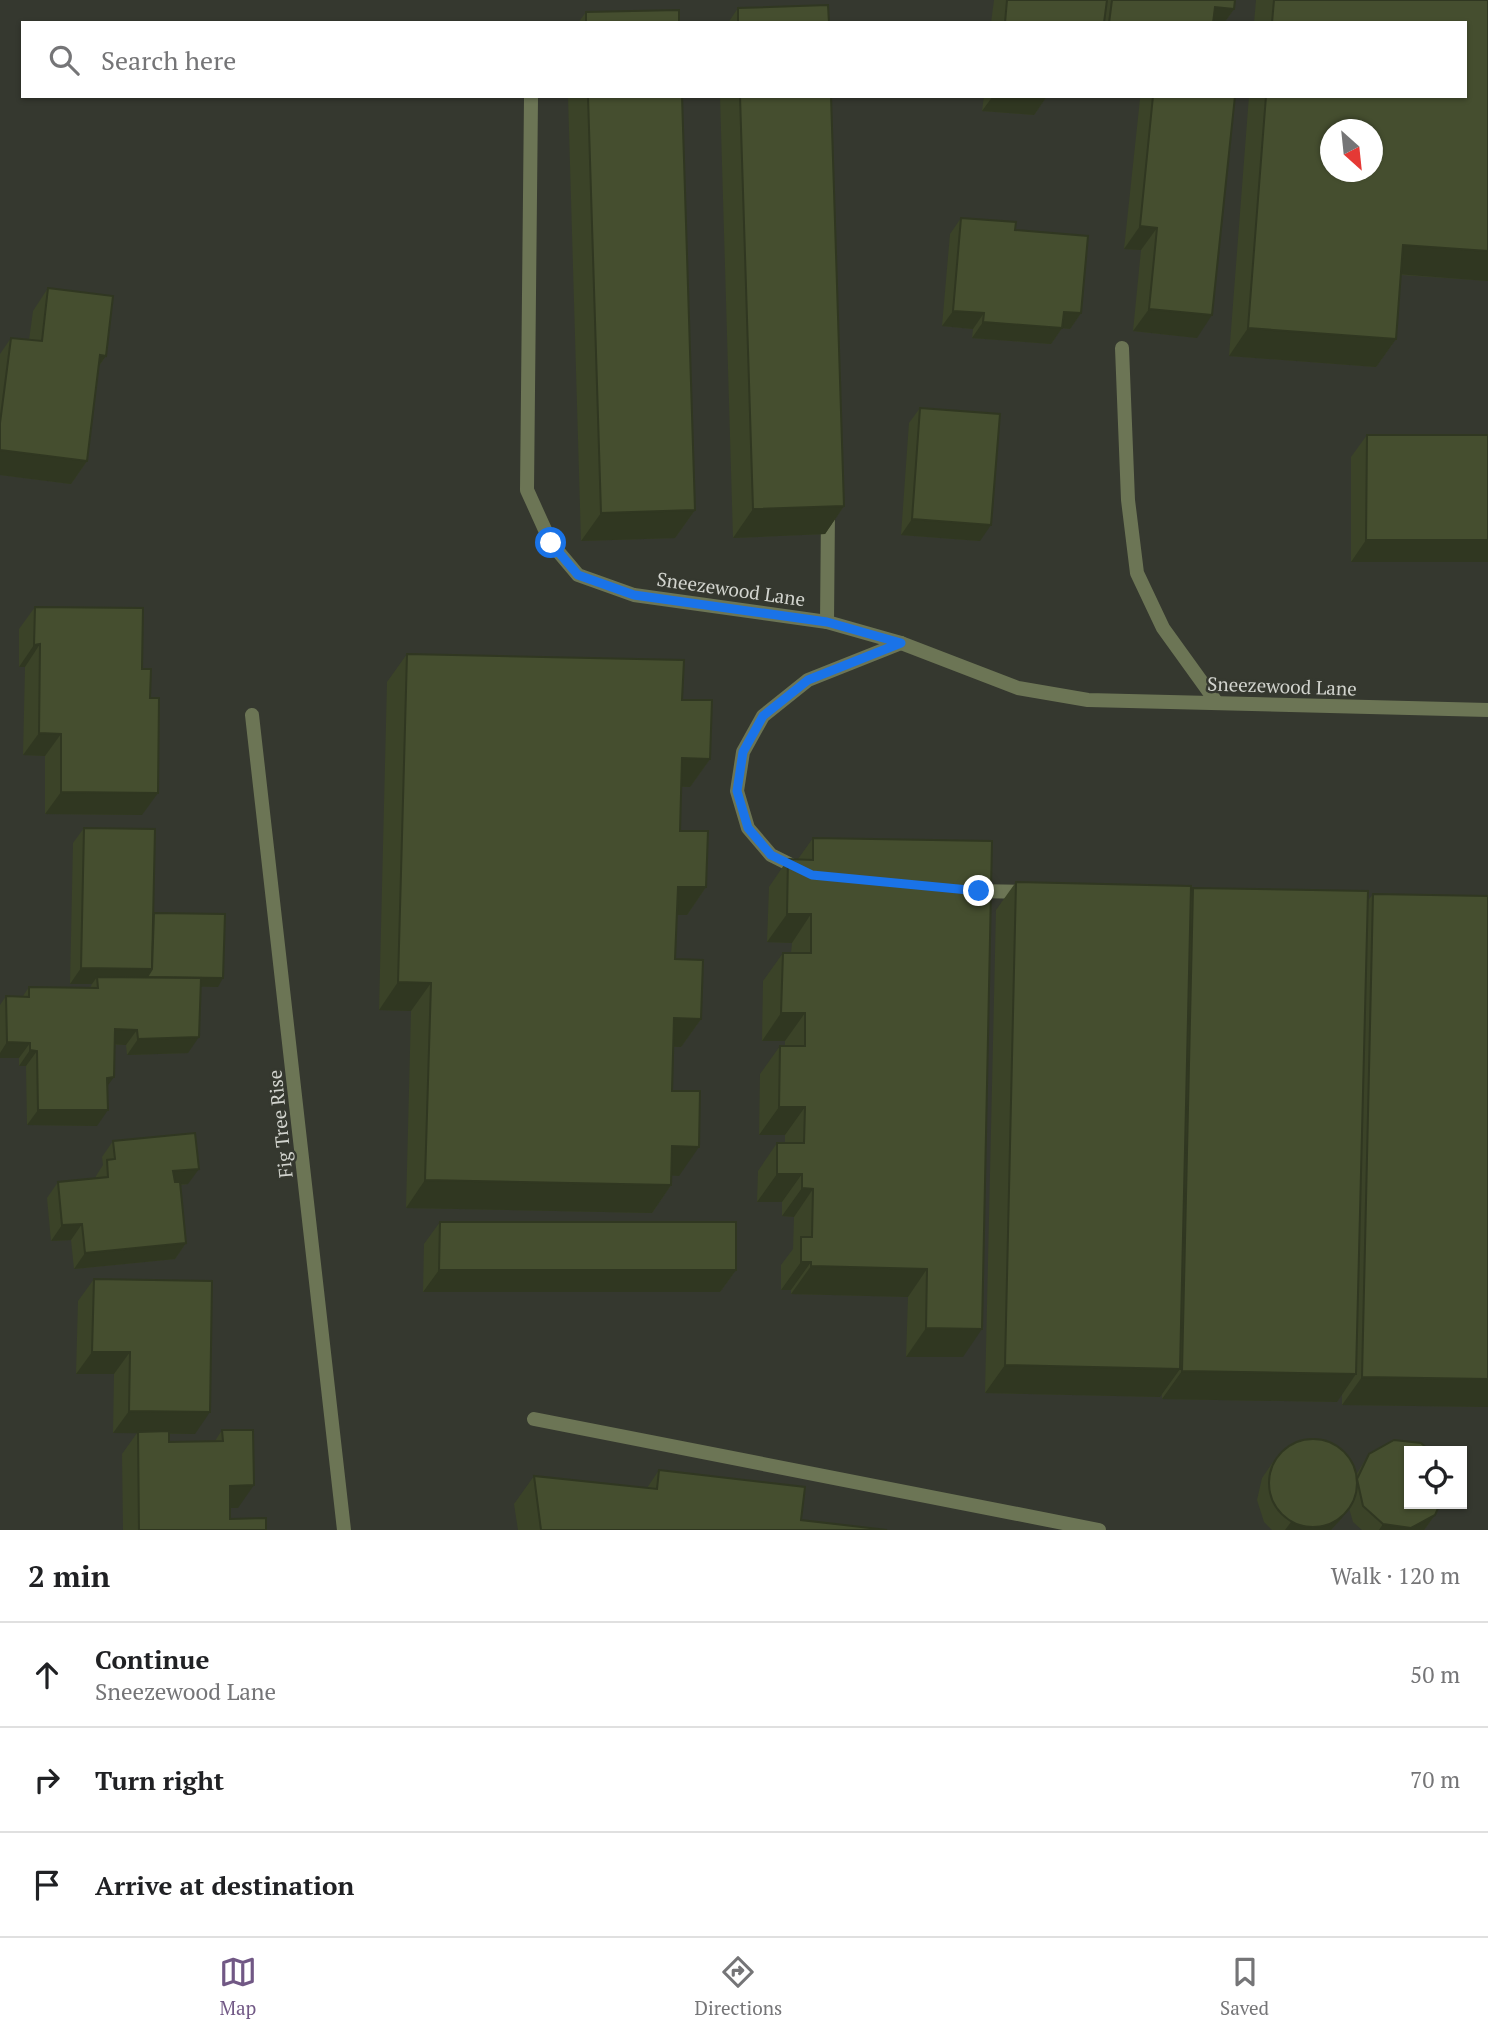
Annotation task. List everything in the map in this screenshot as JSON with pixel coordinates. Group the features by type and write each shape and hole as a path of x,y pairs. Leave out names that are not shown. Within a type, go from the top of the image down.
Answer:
{"street":[{"name":"Sneezewood Lane","path":"531,98 527,490 551,543 578,575 634,595 827,622 901,643 1018,688 1088,700 1488,710"},
{"path":"1122,348 1128,500 1137,573 1163,628 1217,703"},
{"path":"827,622 828,499"},
{"path":"812,875 771,855 748,828 737,791 743,752 763,716 808,680 901,643"},
{"name":"Fig Tree Rise","path":"252,715 344,1530"},
{"path":"953,889 1034,892"},
{"path":"534,1419 1098,1530"}],"building":[{"path":"1007,0 1107,0 1104,21 1005,21"},
{"path":"1112,0 1235,0 1234,9 1215,7 1213,21 1109,21"},
{"path":"1274,0 1488,0 1488,251 1403,245 1396,339 1248,328 1266,98 1467,98 1467,21 1272,21"},
{"path":"828,5 829,21 738,21 738,8"},
{"path":"679,10 679,21 586,21 586,12"},
{"path":"588,98 682,98 695,510 601,513"},
{"path":"740,98 831,98 844,506 753,509"},
{"path":"1153,98 1235,98 1212,315 1149,309 1157,228 1140,226"},
{"path":"961,218 1016,222 1015,230 1088,236 1081,313 1064,312 1062,328 983,322 984,313 953,311"},
{"path":"48,288 113,296 106,356 100,355 87,461 0,450 0,423 11,338 42,341"},
{"path":"920,408 1000,414 991,525 912,519"},
{"path":"1367,435 1488,435 1488,540 1366,540"},
{"path":"35,607 143,608 142,669 151,669 150,698 159,698 158,793 61,792 61,734 39,733 40,644 34,645"},
{"path":"407,654 684,660 682,700 712,700 710,759 682,758 680,831 708,831 706,887 678,887 675,959 703,960 701,1019 674,1018 672,1091 700,1091 699,1147 672,1146 671,1185 425,1180 431,983 398,982"},
{"path":"84,828 155,829 152,969 81,968"},
{"path":"813,838 992,841 982,1329 926,1328 927,1269 811,1266 811,1262 801,1262 801,1237 812,1237 813,1189 802,1188 802,1174 777,1174 777,1143 804,1143 805,1107 779,1107 780,1046 805,1046 805,1013 781,1013 783,953 811,953 811,914 787,914 788,859 813,860"},
{"path":"1016,882 1191,886 1180,1369 1005,1365"},
{"path":"1193,888 1368,891 1356,1374 1182,1371"},
{"path":"1373,894 1488,896 1488,1379 1362,1377"},
{"path":"154,913 225,914 223,978 147,977 152,969"},
{"path":"97,977 201,978 199,1037 138,1039 137,1030 115,1029 114,1077 107,1078 108,1110 38,1110 37,1051 30,1050 30,1043 7,1042 6,996 29,997 29,987 98,988"},
{"path":"195,1133 199,1169 173,1171 175,1182 180,1182 186,1243 85,1253 82,1224 62,1225 58,1182 108,1177 107,1160 115,1159 113,1141"},
{"path":"440,1222 736,1222 736,1270 439,1270"},
{"path":"94,1279 212,1281 210,1412 129,1411 130,1352 92,1352"},
{"path":"222,1430 253,1430 254,1485 230,1486 230,1519 266,1518 266,1530 139,1530 138,1432 169,1431 169,1442 223,1441"},
{"path":"1313,1439 1330,1442 1344,1452 1354,1466 1357,1483 1354,1500 1344,1514 1330,1524 1313,1527 1296,1524 1282,1514 1272,1500 1269,1483 1272,1466 1282,1452 1296,1442"},
{"path":"1394,1440 1421,1443 1424,1446 1404,1446 1404,1509 1438,1509 1435,1515 1411,1528 1383,1524 1363,1506 1357,1479 1369,1454"},
{"path":"659,1470 805,1487 801,1520 887,1530 541,1530 534,1476 657,1489"}],"route":[{"path":"551,543 578,575 634,595 827,622 901,643 808,680 763,716 743,752 737,791 748,828 771,855 812,875 979,891"}]}
